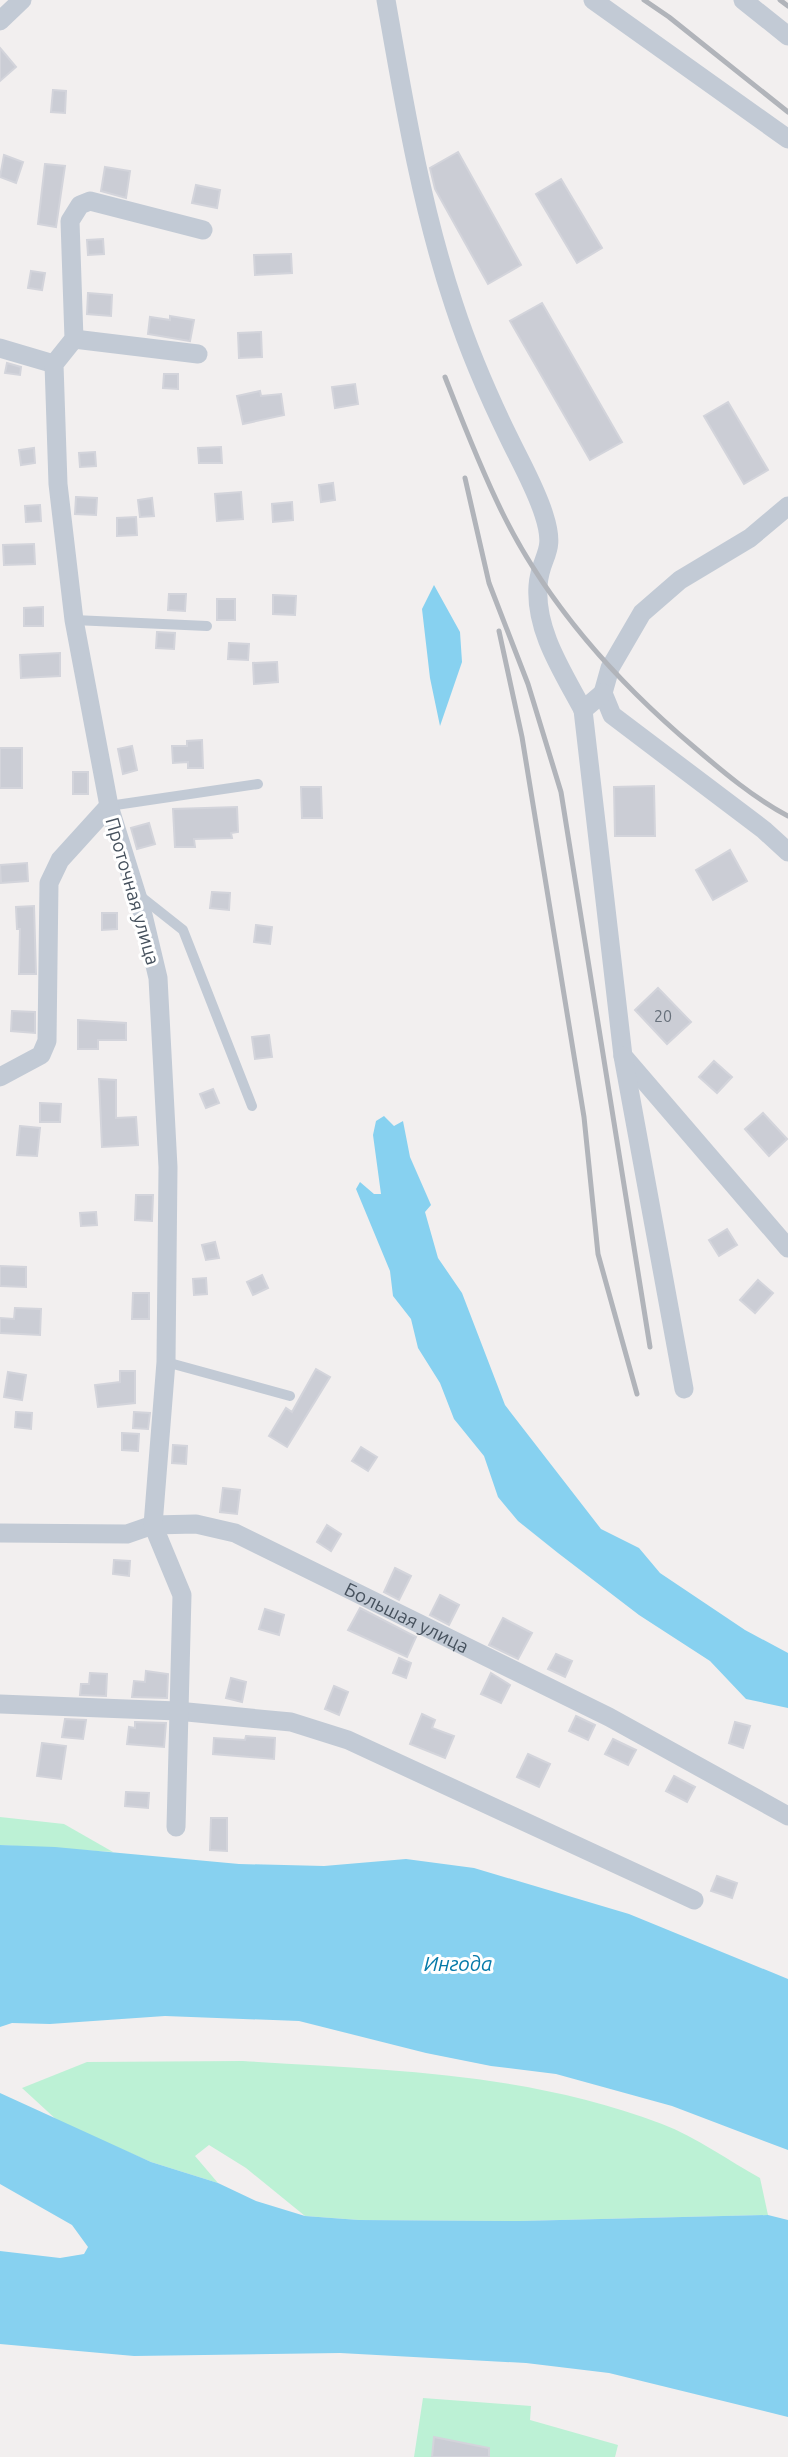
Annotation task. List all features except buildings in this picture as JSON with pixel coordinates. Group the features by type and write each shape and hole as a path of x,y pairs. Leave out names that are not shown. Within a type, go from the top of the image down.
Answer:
{"street":[{"path":"0,21 22,0"},
{"path":"386,0 417,177 459,317 486,390 543,511 550,533 550,553 538,584 540,618 551,647 583,710 623,1056 684,1389"},
{"path":"593,0 788,139"},
{"path":"743,0 788,36"},
{"path":"0,348 54,363 74,339 70,221 80,205 90,201 203,230"},
{"path":"74,339 198,354"},
{"name":"Проточная улица","path":"54,363 58,484 74,620 109,806 137,893 158,978 168,1167 166,1362 153,1525 182,1595 176,1827"},
{"path":"583,710 603,693 610,668 642,613 680,580 751,538 788,506"},
{"path":"603,693 612,715 764,830 788,852"},
{"path":"0,1077 41,1055 47,1041 49,883 60,860 109,806"},
{"path":"623,1056 788,1248"},
{"name":"Большая улица","path":"0,1533 127,1534 153,1525 196,1524 235,1533 609,1717 788,1816"},
{"path":"0,1704 177,1712 291,1722 348,1740 694,1900"}],"lane":[{"path":"74,620 207,626"},
{"path":"109,806 258,784"},
{"path":"137,893 183,930 252,1106"},
{"path":"166,1362 290,1396"}],"green space":[{"path":"0,1817 64,1824 113,1852 0,1845"},
{"path":"243,2061 456,2076 559,2093 611,2107 675,2129 760,2178 768,2215 519,2221 359,2220 305,2216 246,2168 209,2145 195,2156 218,2183 151,2162 59,2122 22,2088 87,2062"},
{"path":"423,2398 531,2406 530,2420 618,2445 615,2457 414,2457"}],"water":[{"path":"434,585 460,632 462,662 440,726 430,678 422,609"},
{"path":"384,1116 394,1126 403,1121 410,1157 431,1205 425,1212 438,1258 462,1293 505,1405 601,1529 639,1548 660,1573 745,1630 788,1653 788,1708 746,1699 710,1661 639,1615 558,1553 518,1521 498,1497 484,1456 454,1419 440,1383 418,1348 411,1319 393,1296 390,1271 356,1189 360,1182 374,1194 381,1194 373,1135 376,1121"},
{"name":"Ингода","path":"0,1845 55,1847 239,1864 324,1866 406,1859 474,1868 629,1914 788,1979 788,2150 672,2106 556,2074 491,2066 426,2053 299,2021 165,2016 50,2024 12,2023 0,2027"},
{"path":"0,2093 151,2162 218,2183 256,2201 305,2216 359,2220 519,2221 768,2215 788,2220 788,2417 609,2373 526,2363 340,2353 134,2356 0,2344 0,2251 60,2258 84,2254 88,2247 72,2225 0,2184"}],"railway":[{"path":"644,0 788,112"},
{"path":"780,0 788,6"},
{"path":"445,377 503,514 541,580 563,611 612,669 666,722 739,784 788,816"},
{"path":"465,478 489,583 528,684 561,792 650,1347"},
{"path":"499,631 522,737 584,1117 598,1254 637,1394"}]}
